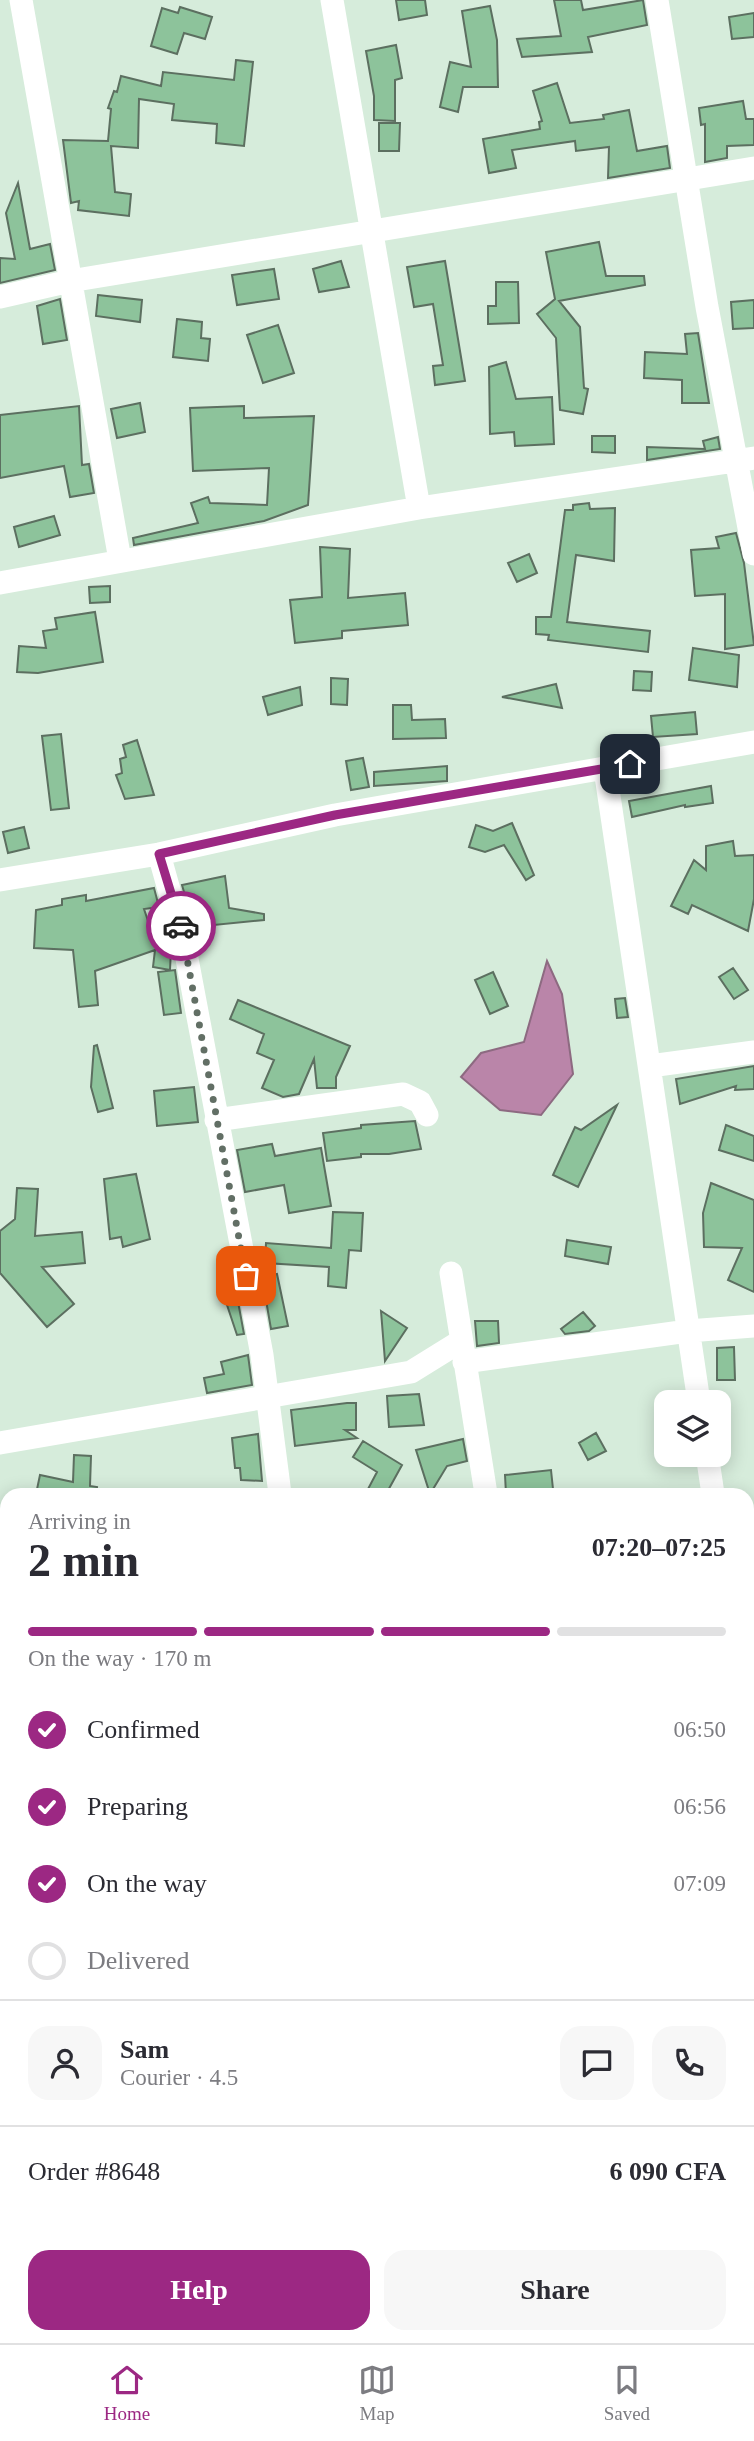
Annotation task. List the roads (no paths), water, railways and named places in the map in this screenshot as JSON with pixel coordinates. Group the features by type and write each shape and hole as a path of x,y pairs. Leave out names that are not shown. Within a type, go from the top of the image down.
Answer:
{"street":[{"path":"21,0 120,560"},
{"path":"332,0 419,508"},
{"path":"657,0 687,181 745,460 754,554"},
{"path":"0,298 70,281 754,168"},
{"path":"0,583 419,508 745,460"},
{"path":"0,880 159,854 335,815 754,743"},
{"path":"605,769 697,1390"},
{"path":"159,854 180,921 268,1397 279,1488"},
{"path":"650,1066 754,1052"},
{"path":"216,1120 403,1094 420,1102 427,1115"},
{"path":"451,1273 485,1488"},
{"path":"0,1443 411,1373 431,1363 449,1346 463,1352 754,1326"},
{"path":"709,1467 712,1488"}]}
